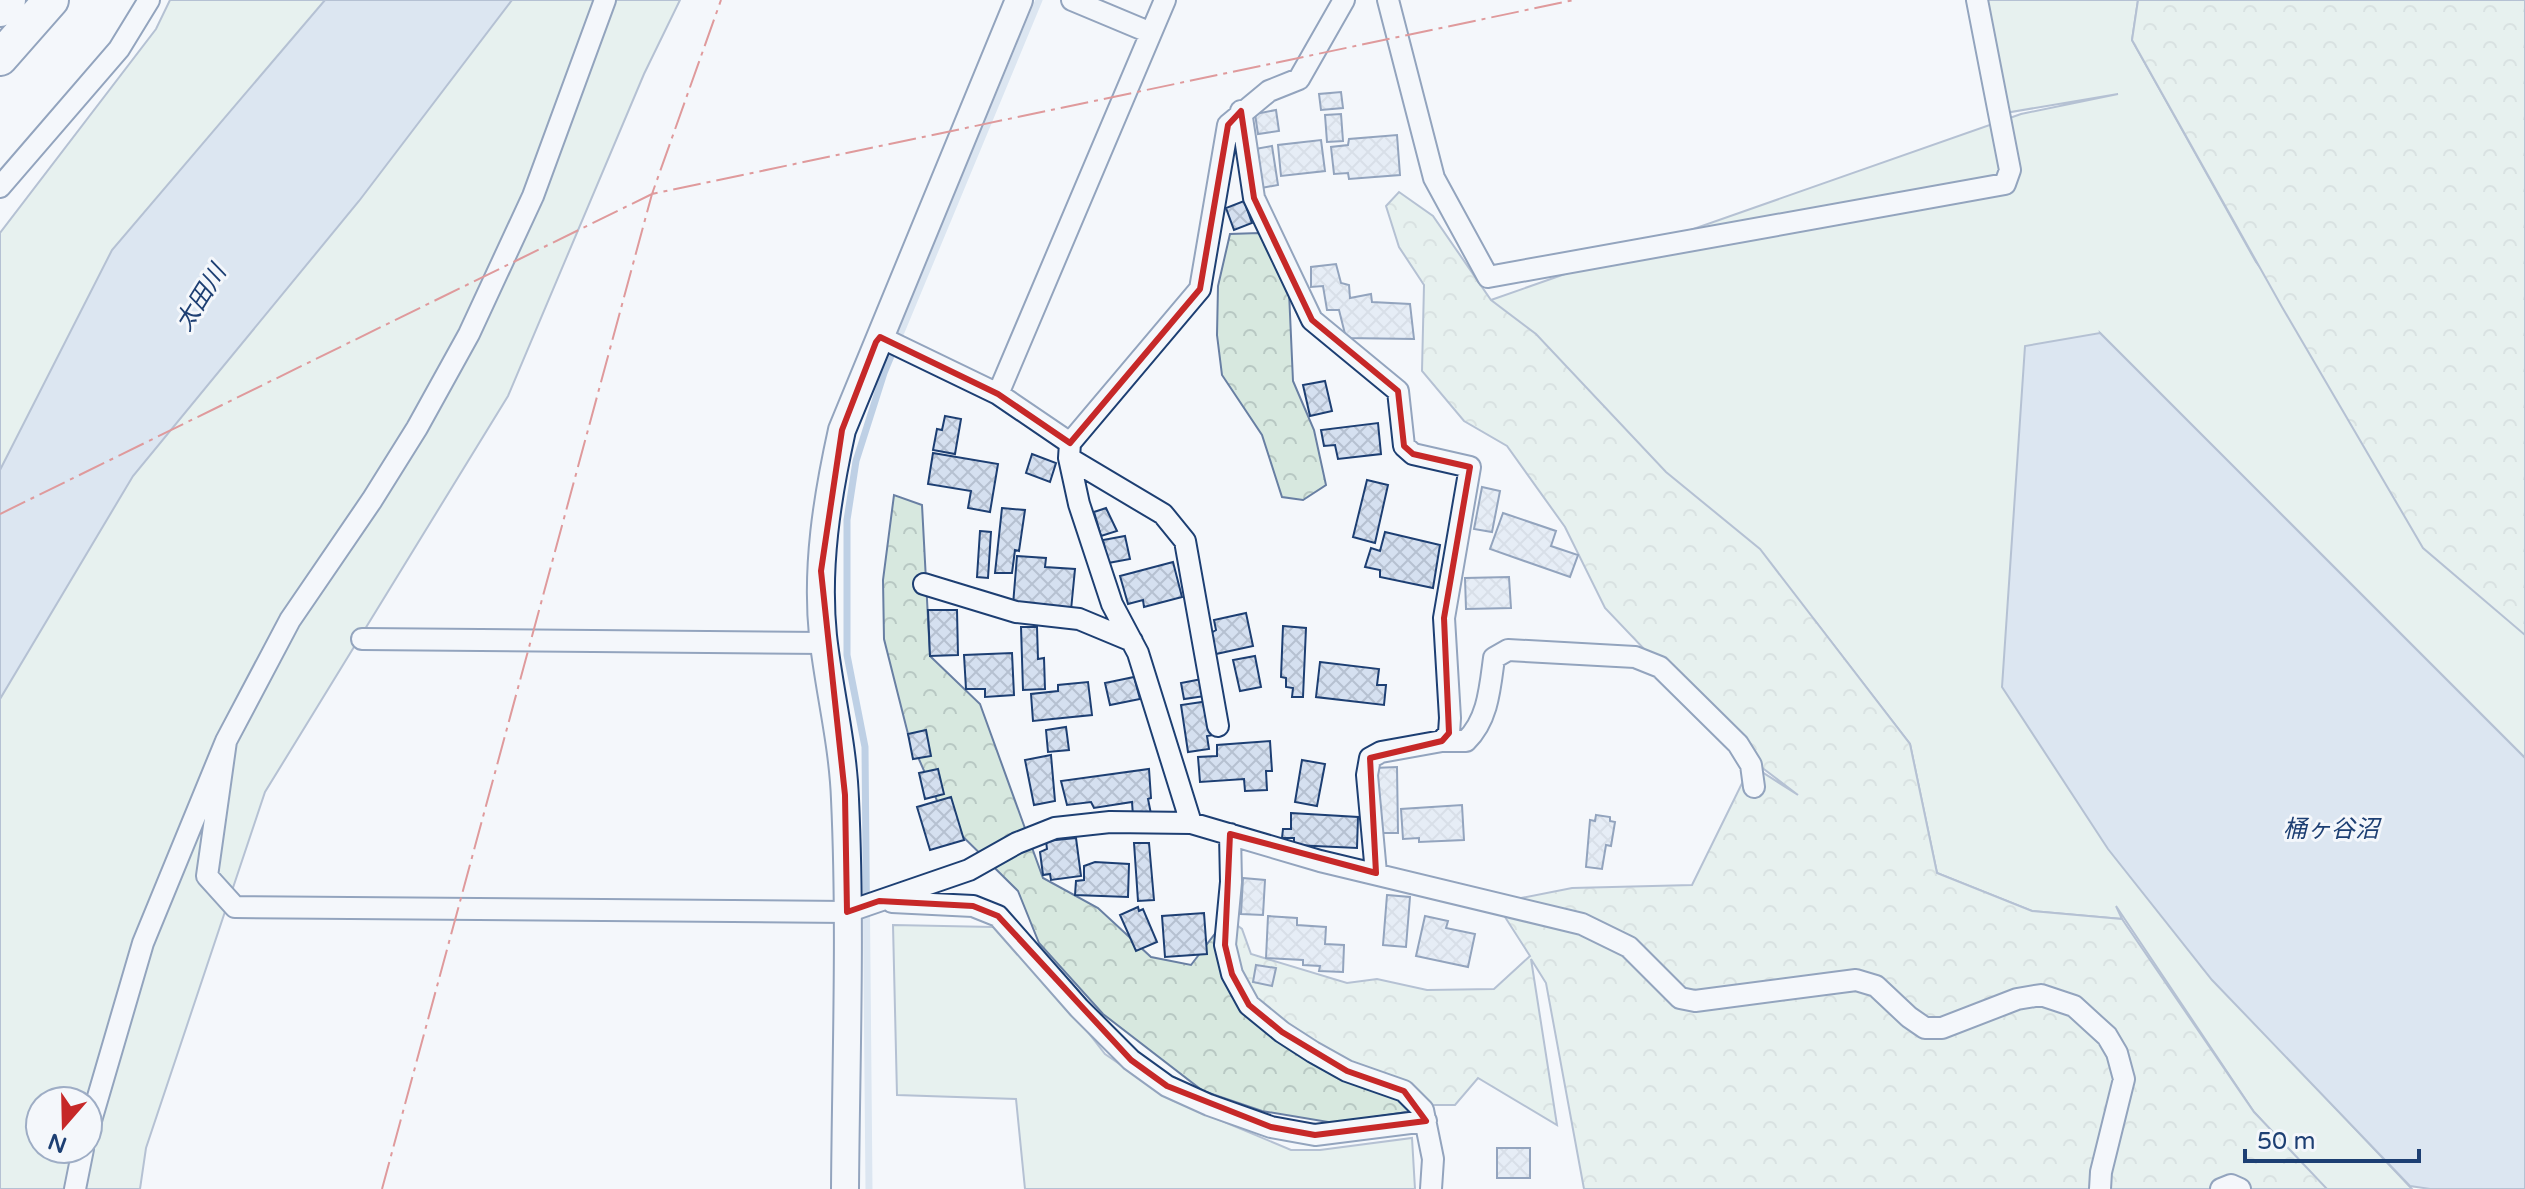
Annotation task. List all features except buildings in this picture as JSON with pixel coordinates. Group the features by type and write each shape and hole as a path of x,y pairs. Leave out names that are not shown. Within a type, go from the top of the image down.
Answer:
{"highway":[{"path":"0,9 8,0"},
{"path":"0,58 51,0"}],"street":[{"path":"0,187 119,49 149,0"},
{"path":"101,1085 143,943 226,741 290,620 402,452 469,334 533,196 605,0"},
{"path":"845,1189 845,795 824,643 821,571 828,493 842,430 1019,0"},
{"path":"1072,0 1151,33"},
{"path":"998,394 1165,0"},
{"path":"1191,823 1138,653 1112,604 1079,504 1070,450 1200,289 1228,125 1241,111 1269,91 1299,79 1344,0"},
{"path":"1388,0 1434,178 1488,277 2005,184 2010,170 1977,0"},
{"path":"1241,111 1254,198 1312,320 1398,391 1404,446 1413,454 1470,467 1444,618 1450,718 1449,733 1442,741"},
{"path":"880,337 998,394 1070,450 1163,514 1185,541 1218,726"},
{"path":"924,584 1016,612 1079,619 1132,641"},
{"path":"362,639 824,643"},
{"path":"1376,873 1367,775 1370,758 1381,752 1442,741 1466,741 1478,729 1489,695 1494,658 1508,650 1635,657 1660,667 1738,744 1751,765 1754,787"},
{"path":"226,741 207,876 235,907 847,912 969,870 1017,843 1055,828 1110,822 1191,823 1320,861 1582,924 1629,947 1680,998 1695,1001 1856,980 1876,986 1925,1028 1942,1028 2017,999 2041,995 2074,1006 2107,1036 2117,1053 2124,1079 2101,1172 2100,1189"},
{"path":"1230,834 1231,882 1225,945 1232,974 1249,1005 1282,1032 1325,1059 1347,1071 1404,1091 1423,1110 1433,1159 1431,1189"},
{"path":"879,901 973,906 998,916 1079,1008 1131,1060 1167,1086 1209,1105 1271,1127 1315,1135 1426,1121"},
{"path":"75,1189 80,1165"},
{"path":"2221,1189 2231,1185 2240,1189"}],"highlighted area":[{"path":"1241,111 1254,198 1312,320 1398,391 1404,446 1413,454 1470,467 1444,618 1449,733 1442,741 1370,758 1376,873 1230,834 1225,945 1232,974 1249,1005 1282,1032 1347,1071 1404,1091 1426,1121 1315,1135 1271,1127 1167,1086 1131,1060 998,916 973,906 879,901 847,912 845,795 821,571 842,430 880,337 998,394 1070,443 1200,289 1228,125"}],"green space":[{"path":"170,0 680,0 644,74 508,396 265,792 146,1148 140,1189 0,1189 0,233 156,29"},
{"path":"1979,0 2138,0 2132,40 2256,262 2525,615 2525,758 2100,333 2201,966 2412,1189 2326,1189 2254,1112 2116,906 2122,919 2032,911 1937,873 1910,744 1815,621 1491,300 2021,114 2118,94 1999,114"},
{"path":"2138,0 2525,0 2525,635 2423,548 2282,307 2132,40"},
{"path":"1399,192 1433,216 1491,300 1536,334 1666,472 1760,549 1910,744 1937,873 2032,911 2122,919 2254,1112 2327,1189 1584,1189 1546,983 1531,959 1557,1125 1478,1078 1455,1105 1435,1105 1334,1123 1262,1111 1203,1091 1103,1014 1039,943 1018,891 945,819 908,734 884,639 883,580 894,495 922,505 930,656 980,704 1043,878 1098,908 1151,957 1191,965 1227,918 1242,929 1251,954 1347,983 1377,979 1427,990 1494,989 1530,956 1496,903 1572,888 1692,885 1751,765 1798,795 1744,754 1605,608 1565,527 1507,446 1464,421 1422,371 1424,285 1399,247 1386,206"},
{"path":"1259,233 1288,269 1293,381 1314,430 1326,485 1303,500 1282,497 1262,435 1222,375 1217,335 1218,286 1230,234"},
{"path":"893,925 994,927 1035,964 1105,1054 1172,1100 1291,1150 1320,1150 1412,1138 1415,1189 1025,1189 1016,1099 897,1095"}],"water":[{"name":"太田川","path":"325,0 512,0 359,201 133,476 0,699 0,470 112,250"},
{"name":"桶ヶ谷沼","path":"2100,333 2525,758 2525,1189 2430,1189 2410,1186 2212,980 2108,849 2002,687 2025,346"}],"waterway":[{"path":"869,1189 865,747 847,655 847,520 856,461 884,373 1039,0"}],"power":[{"path":"382,1189 652,194 721,0"},
{"path":"0,514 652,194 1574,0"}]}
